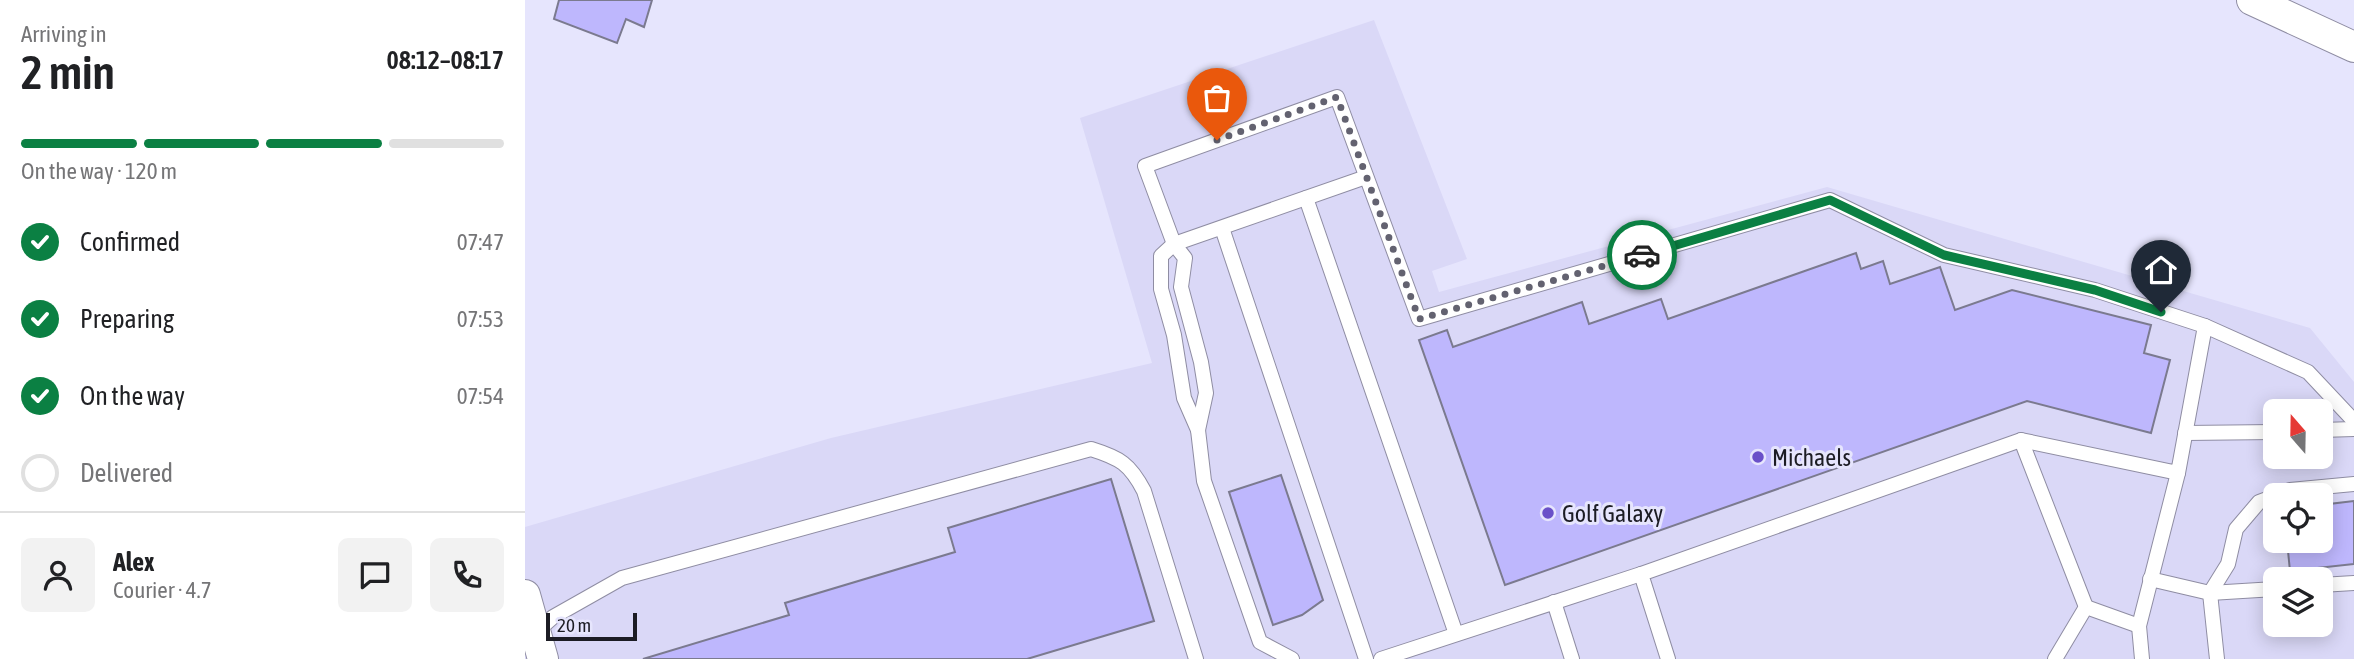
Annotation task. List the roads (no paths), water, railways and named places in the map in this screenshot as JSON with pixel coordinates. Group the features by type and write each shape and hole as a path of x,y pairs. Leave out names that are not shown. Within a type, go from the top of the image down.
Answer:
{"street":[{"path":"2252,0 2354,47"},
{"path":"525,595 539,646"}],"lane":[{"path":"1198,430 1206,393 1181,287 1185,258 1174,244 1145,166 1337,97 1419,319 1830,200 1944,255 2095,290 2205,326 2308,372 2354,421"},
{"path":"1291,659 1260,642 1205,481 1198,430 1184,398 1174,335 1161,289 1161,256 1174,244 1366,177"},
{"path":"1306,198 1456,635"},
{"path":"1222,228 1366,659"},
{"path":"2142,659 2140,626 2178,474 2205,326"},
{"path":"2333,430 2354,429"},
{"path":"2185,433 2263,432"},
{"path":"1381,659 1641,574 2021,440 2178,474"},
{"path":"2021,440 2086,607 2140,626"},
{"path":"539,646 554,617 622,578 1091,449 1114,456 1134,472 1144,491 1196,659"},
{"path":"2333,486 2354,484"},
{"path":"2217,659 2210,593 2228,564 2237,529 2263,500"},
{"path":"1641,574 1668,659"},
{"path":"2150,579 2210,593 2263,590"},
{"path":"2333,584 2354,583"},
{"path":"1554,602 1572,659"},
{"path":"2055,659 2086,607"}],"place":[{"name":"Michaels","path":"1758,457"},
{"name":"Golf Galaxy","path":"1548,513"}]}
